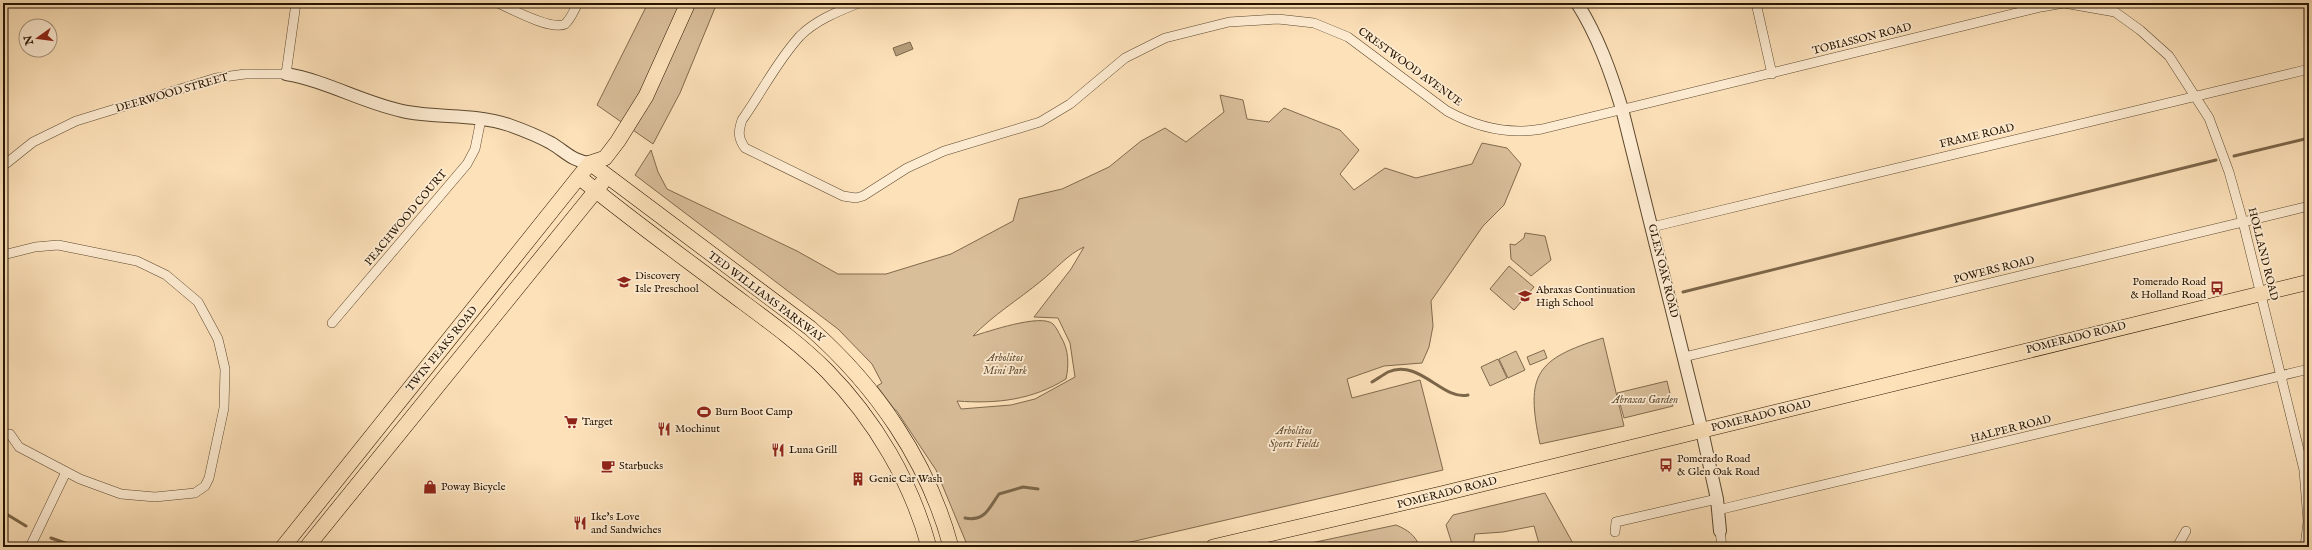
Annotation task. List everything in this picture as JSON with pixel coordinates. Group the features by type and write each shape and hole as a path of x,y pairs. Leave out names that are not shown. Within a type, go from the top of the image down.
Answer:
{"main road":[{"path":"584,162 605,158 618,142 646,96 688,3"},
{"path":"605,158 607,177"},
{"name":"TED WILLIAMS PARKWAY","path":"584,162 607,177 810,328 847,364 876,398 910,448 938,508 950,547"},
{"name":"TWIN PEAKS ROAD","path":"283,547 579,177 584,162"},
{"name":"TED WILLIAMS PARKWAY","path":"579,177 789,338 827,371 860,410 890,455 909,491 929,547"},
{"name":"TWIN PEAKS ROAD","path":"307,547 607,177"},
{"name":"POMERADO ROAD","path":"1213,547 1702,431 2309,282"},
{"path":"369,471 363,465 363,459 419,390 433,368 438,354"}],"street":[{"path":"286,74 296,3"},
{"path":"498,3 549,25 563,25 569,20 578,3"},
{"path":"842,6 859,3"},
{"name":"GLEN OAK ROAD","path":"1578,3 1612,76 1622,109 1702,431 1718,504 1722,547"},
{"path":"1756,3 1772,74"},
{"name":"TOBIASSON ROAD","path":"1622,109 1772,74 2041,7 2064,3 2109,7"},
{"name":"CRESTWOOD AVENUE","path":"842,6 801,35 782,58 742,120 739,130 739,139 745,148 762,157 843,196 856,198 871,192 907,168 944,151 1040,122 1070,104 1125,58 1165,38 1229,22 1278,19 1314,23 1348,37 1447,111 1465,121 1495,131 1531,131 1622,109"},
{"name":"HOLLAND ROAD","path":"2109,7 2140,30 2169,56 2209,118 2229,172 2243,222 2304,470 2308,520 2305,547"},
{"name":"FRAME ROAD","path":"1652,226 2309,69"},
{"name":"DEERWOOD STREET","path":"3,166 33,142 76,121 216,78 245,74 286,74 316,80 402,111 481,119 508,125 535,135 584,162"},
{"name":"PEACHWOOD COURT","path":"332,323 467,164 475,149 481,119"},
{"name":"POWERS ROAD","path":"1684,357 2309,206"},
{"path":"3,255 35,247 58,245 137,261 166,275 198,302 218,339 225,369 224,408 209,478 205,486 195,493 155,497 121,494 80,479 19,447 10,434"},
{"name":"HALPER ROAD","path":"1614,532 1616,522 1718,504 2309,369"},
{"path":"30,547 66,472"},
{"path":"2177,547 2186,531"}],"green space":[{"path":"648,3 717,3 680,93 653,144 597,105"},
{"path":"1220,95 1243,100 1247,119 1269,122 1284,108 1340,130 1359,150 1340,174 1354,190 1385,168 1416,178 1472,164 1482,143 1507,148 1521,164 1504,205 1483,226 1431,301 1433,326 1429,347 1422,363 1384,366 1347,379 1352,398 1420,380 1443,470 1109,547 968,547 936,470 896,410 877,386 882,383 872,364 838,329 635,175 651,150 658,172 667,189 797,251 838,274 886,274 951,254 1013,221 1019,199 1062,189 1109,167 1141,141 1165,128 1186,142 1224,112","holes":["1084,247 1071,269 1034,317 1058,318 1070,343 1075,377 1035,399 1011,405 961,409 957,401 986,402 1014,399 1040,392 1066,379 1068,368 1066,347 1053,324 1047,321 1014,324 973,336 989,321 1041,281 1067,258"]},
{"path":"1525,233 1545,236 1551,260 1531,276 1511,259 1510,244 1515,245 1524,238"},
{"path":"1509,266 1534,287 1514,310 1490,289"},
{"path":"1603,338 1624,426 1540,444 1534,401 1536,385 1541,373 1550,362 1563,354"},
{"path":"1544,350 1547,358 1530,365 1527,357"},
{"path":"1516,351 1525,370 1508,378 1499,359"},
{"path":"1498,359 1507,378 1490,386 1481,367"},
{"name":"Abraxas Garden","path":"1667,381 1673,406 1624,418 1617,393"},
{"path":"1545,493 1575,547 1540,547 1534,526 1503,532 1475,534 1473,547 1453,547 1446,525 1453,515"},
{"path":"1396,525 1411,533 1420,547 1312,547 1311,543"}],"shaded area":[{"path":"910,42 913,49 896,56 893,48"}],"waterway":[{"path":"2234,156 2309,138"},
{"path":"1683,292 2216,160"},
{"path":"1372,382 1388,372 1399,369 1420,375 1449,392 1459,395 1468,395"},
{"path":"965,518 972,519 982,516 986,513 999,494 1023,487 1038,489"},
{"path":"3,512 26,526"},
{"path":"51,538 77,547"}],"place":[{"name":"Discovery Isle Preschool","path":"624,282"},
{"name":"Pomerado Road & Holland Road","path":"2217,288"},
{"name":"Abraxas Continuation High School","path":"1525,296"},
{"name":"Burn Boot Camp","path":"704,412"},
{"name":"Target","path":"571,422"},
{"name":"Mochinut","path":"664,429"},
{"name":"Luna Grill","path":"778,450"},
{"name":"Pomerado Road & Glen Oak Road","path":"1666,465"},
{"name":"Starbucks","path":"608,466"},
{"name":"Genie Car Wash","path":"858,479"},
{"name":"Poway Bicycle","path":"430,487"},
{"name":"Ike's Love and Sandwiches","path":"580,523"}],"park label":[{"name":"Arbolitos Mini Park","path":"1005,364"},
{"name":"Arbolitos Sports Fields","path":"1294,437"}]}
